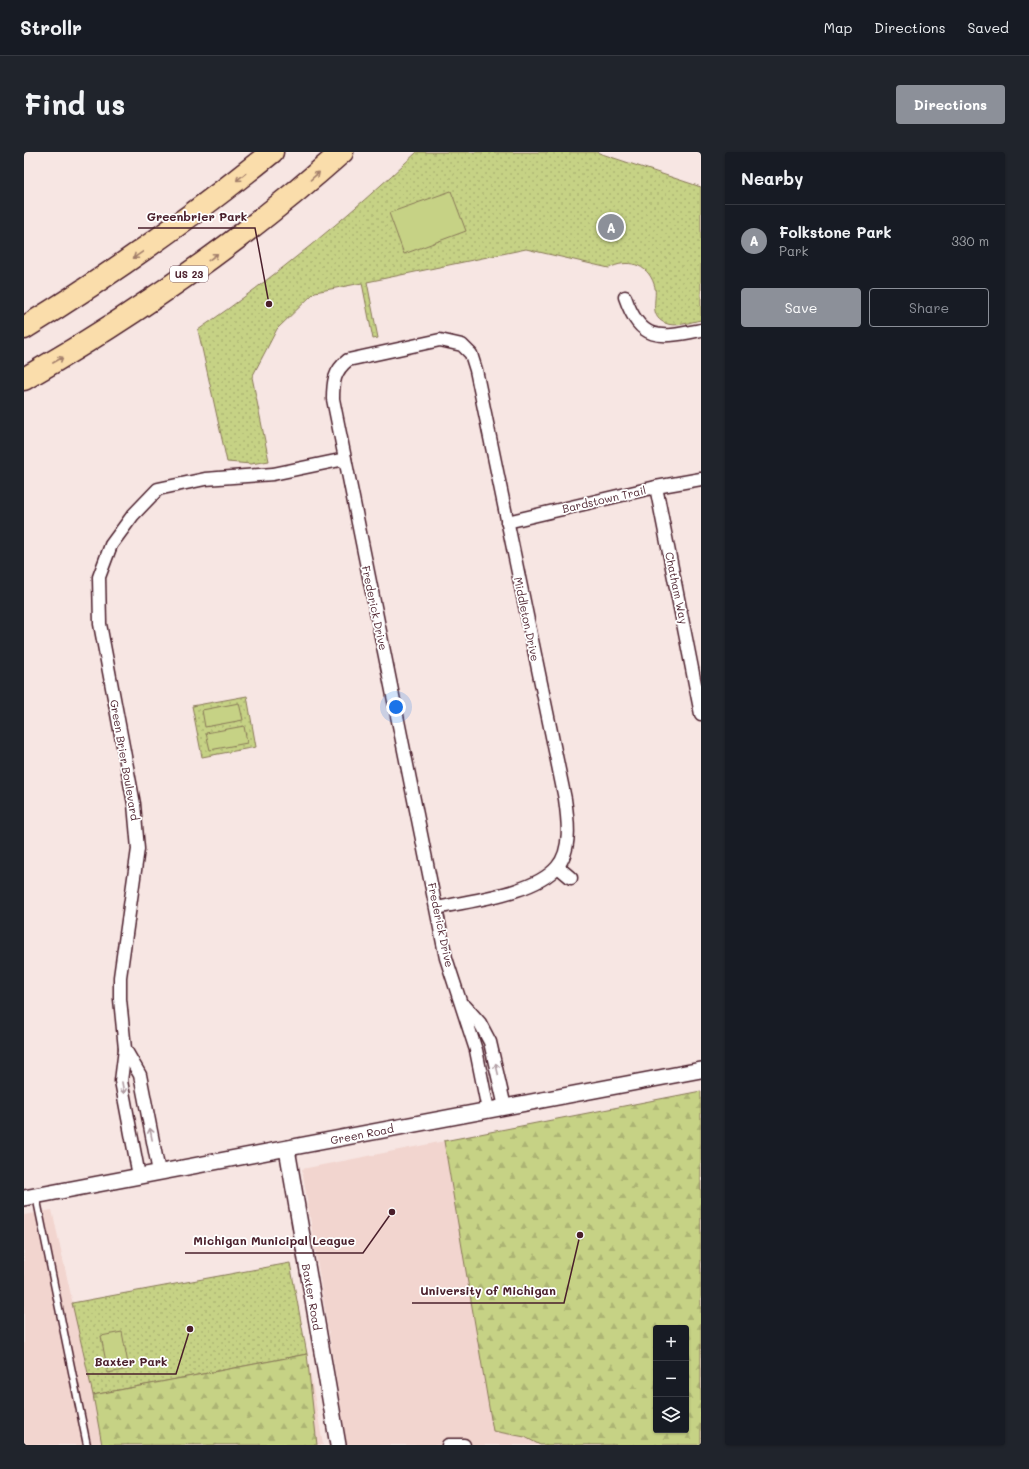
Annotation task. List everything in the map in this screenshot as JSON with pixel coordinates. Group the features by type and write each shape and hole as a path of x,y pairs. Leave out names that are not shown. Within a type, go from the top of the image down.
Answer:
{"highway":[{"path":"24,328 136,256 214,199 272,152"},
{"name":"US 23","path":"24,379 78,348 207,262 268,215 342,152"}],"street":[{"path":"625,297 632,315 642,327 653,334 668,336 701,330"},
{"name":"Frederick Drive","path":"476,370 471,354 462,345 440,340 360,356 348,360 339,367 333,386 333,399 446,958 452,979 462,1002 476,1050 488,1110"},
{"name":"Middleton Drive","path":"437,908 517,890 536,883 558,866 566,848 569,828 565,799 476,370"},
{"name":"Green Brier Boulevard","path":"139,1176 122,1081 125,1049 121,1025 120,977 136,865 138,836 134,804 100,624 99,577 111,545 133,515 158,489 205,479 273,474 345,459"},
{"name":"Bardstown Trail","path":"507,522 656,487 701,479"},
{"name":"Chatham Way","path":"656,487 695,646 701,714"},
{"path":"558,866 571,878"},
{"name":"Frederick Drive","path":"462,1002 480,1023 490,1042 505,1107"},
{"name":"Green Brier Boulevard","path":"125,1049 140,1075 159,1172"},
{"name":"Green Road","path":"30,1197 701,1070"},
{"name":"Baxter Road","path":"287,1149 338,1445"},
{"path":"448,1445 464,1445"}],"lane":[{"path":"30,1197 87,1445"}],"shaded area":[{"path":"701,1091 701,1445 347,1445 302,1169"},
{"path":"52,1210 93,1394 307,1354 323,1445 24,1445 24,1215"}],"green space":[{"path":"417,152 596,152 701,187 701,320 673,325 660,320 655,311 654,284 647,271 641,267 623,264 609,268 526,249 367,282 378,338 373,339 362,283 315,292 277,329 252,377 269,461 251,464 227,462 198,330 255,289 311,245"},
{"path":"451,191 466,231 404,254 389,213"},
{"path":"247,696 256,747 202,757 192,706"},
{"path":"239,703 243,720 205,727 202,710"},
{"path":"244,726 247,743 210,750 206,733"},
{"path":"701,1091 701,1445 540,1445 525,1437 493,1431 444,1141"},
{"path":"290,1263 307,1354 93,1395 72,1303"},
{"path":"122,1332 129,1369 108,1373 101,1336"},
{"path":"307,1354 317,1445 102,1445 93,1395"}],"place":[{"name":"Folkstone Park","path":"611,227"},
{"name":"Greenbrier Park","path":"269,304"},
{"name":"Michigan Municipal League","path":"392,1212"},
{"name":"University of Michigan","path":"580,1235"},
{"name":"Baxter Park","path":"190,1329"}]}
